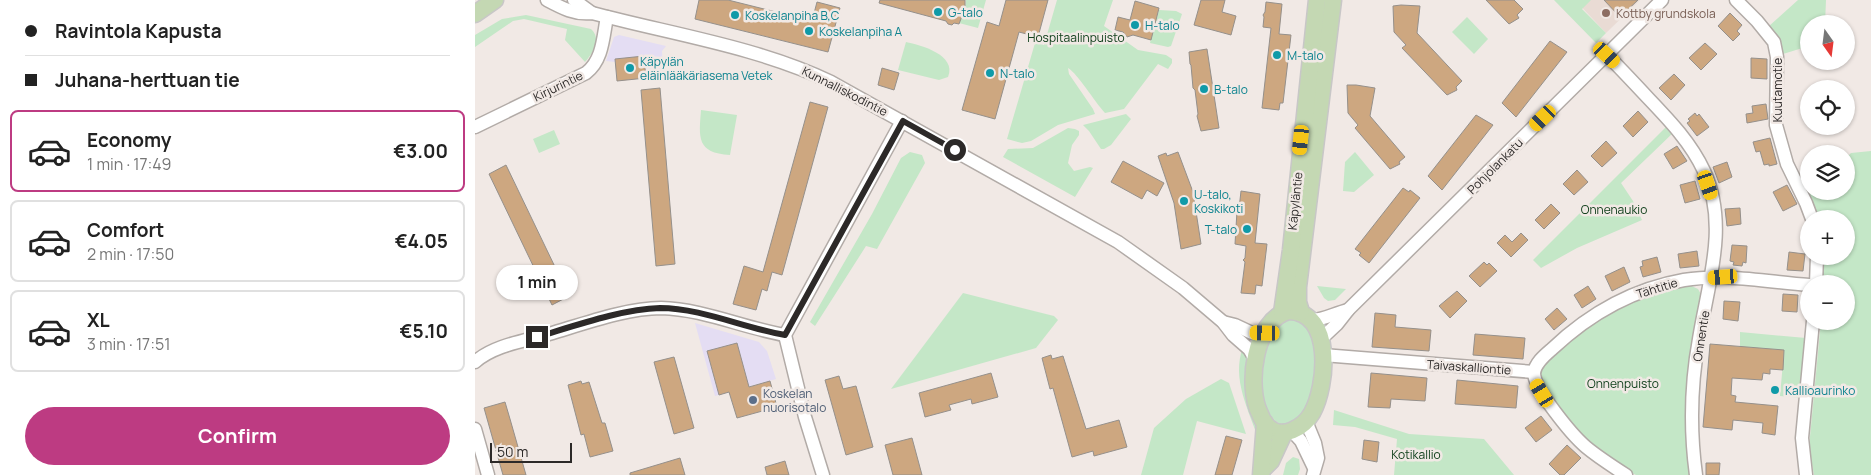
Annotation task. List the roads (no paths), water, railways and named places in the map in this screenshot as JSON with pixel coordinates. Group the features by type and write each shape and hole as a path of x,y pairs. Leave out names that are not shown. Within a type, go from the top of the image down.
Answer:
{"main road":[{"path":"475,14 495,0"},
{"name":"Käpyläntie","path":"1282,313 1291,250 1317,0"},
{"name":"Käpyläntie","path":"1306,316 1298,293 1333,0"},
{"path":"1261,472 1271,461 1288,432 1306,421 1312,413 1318,398 1322,347 1306,316 1289,311 1282,313 1273,321 1265,333 1255,359 1253,378 1255,399 1265,423 1274,431 1288,432"},
{"path":"1261,472 1265,423"}],"street":[{"name":"Kunnalliskodintie","path":"547,0 581,14 592,13 787,63 831,82 1118,242 1183,288 1223,322 1233,336 1249,349 1255,359"},
{"name":"Kunnalliskodintie","path":"574,0 592,13"},
{"name":"Pohjolankatu","path":"1322,347 1348,310 1662,0"},
{"name":"Kuutamotie","path":"1736,0 1774,42 1777,57 1776,125 1787,164 1809,210"},
{"name":"Kirjurintie","path":"475,127 586,73 594,67 599,57 607,17"},
{"name":"Onnentie","path":"1607,55 1676,128 1691,147 1704,172 1713,197 1717,222 1711,278 1696,360 1692,432 1696,475"},
{"path":"823,475 805,417 785,335 903,121"},
{"name":"Tähtitie","path":"1534,372 1541,358 1584,321 1627,297 1660,285 1685,280 1723,277 1800,284"},
{"path":"475,362 500,348 584,323 661,308 694,313 785,335"},
{"name":"Pohjolankatu","path":"1306,316 1325,318 1348,310"},
{"name":"Kunnalliskodintie","path":"1223,322 1251,332 1265,333"},
{"path":"1806,475 1801,438 1812,330"},
{"name":"Taivaskalliontie","path":"1322,347 1534,372"},
{"path":"1534,372 1536,383 1542,393 1584,446 1626,475"},
{"path":"1306,421 1318,458 1313,472"},
{"path":"475,429 489,475"},
{"path":"1288,432 1301,441 1313,472"}],"place":[{"name":"G-talo","path":"938,12"},
{"name":"Kottby grundskola","path":"1606,13"},
{"name":"Koskelanpiha B,C","path":"735,15"},
{"name":"H-talo","path":"1135,25"},
{"name":"Koskelanpiha A","path":"809,31"},
{"name":"M-talo","path":"1277,55"},
{"name":"Käpylän eläinlääkäriasema Vetek","path":"630,68"},
{"name":"N-talo","path":"990,73"},
{"name":"B-talo","path":"1204,89"},
{"name":"U-talo, Koskikoti","path":"1184,201"},
{"name":"T-talo","path":"1247,229"},
{"name":"Kallioaurinko","path":"1775,390"},
{"name":"Koskelan nuorisotalo","path":"753,400"}],"park label":[{"name":"Hospitaalinpuisto","path":"1076,37"},
{"name":"Onnenaukio","path":"1614,209"},
{"name":"Onnenpuisto","path":"1623,383"},
{"name":"Kotikallio","path":"1416,454"}]}
